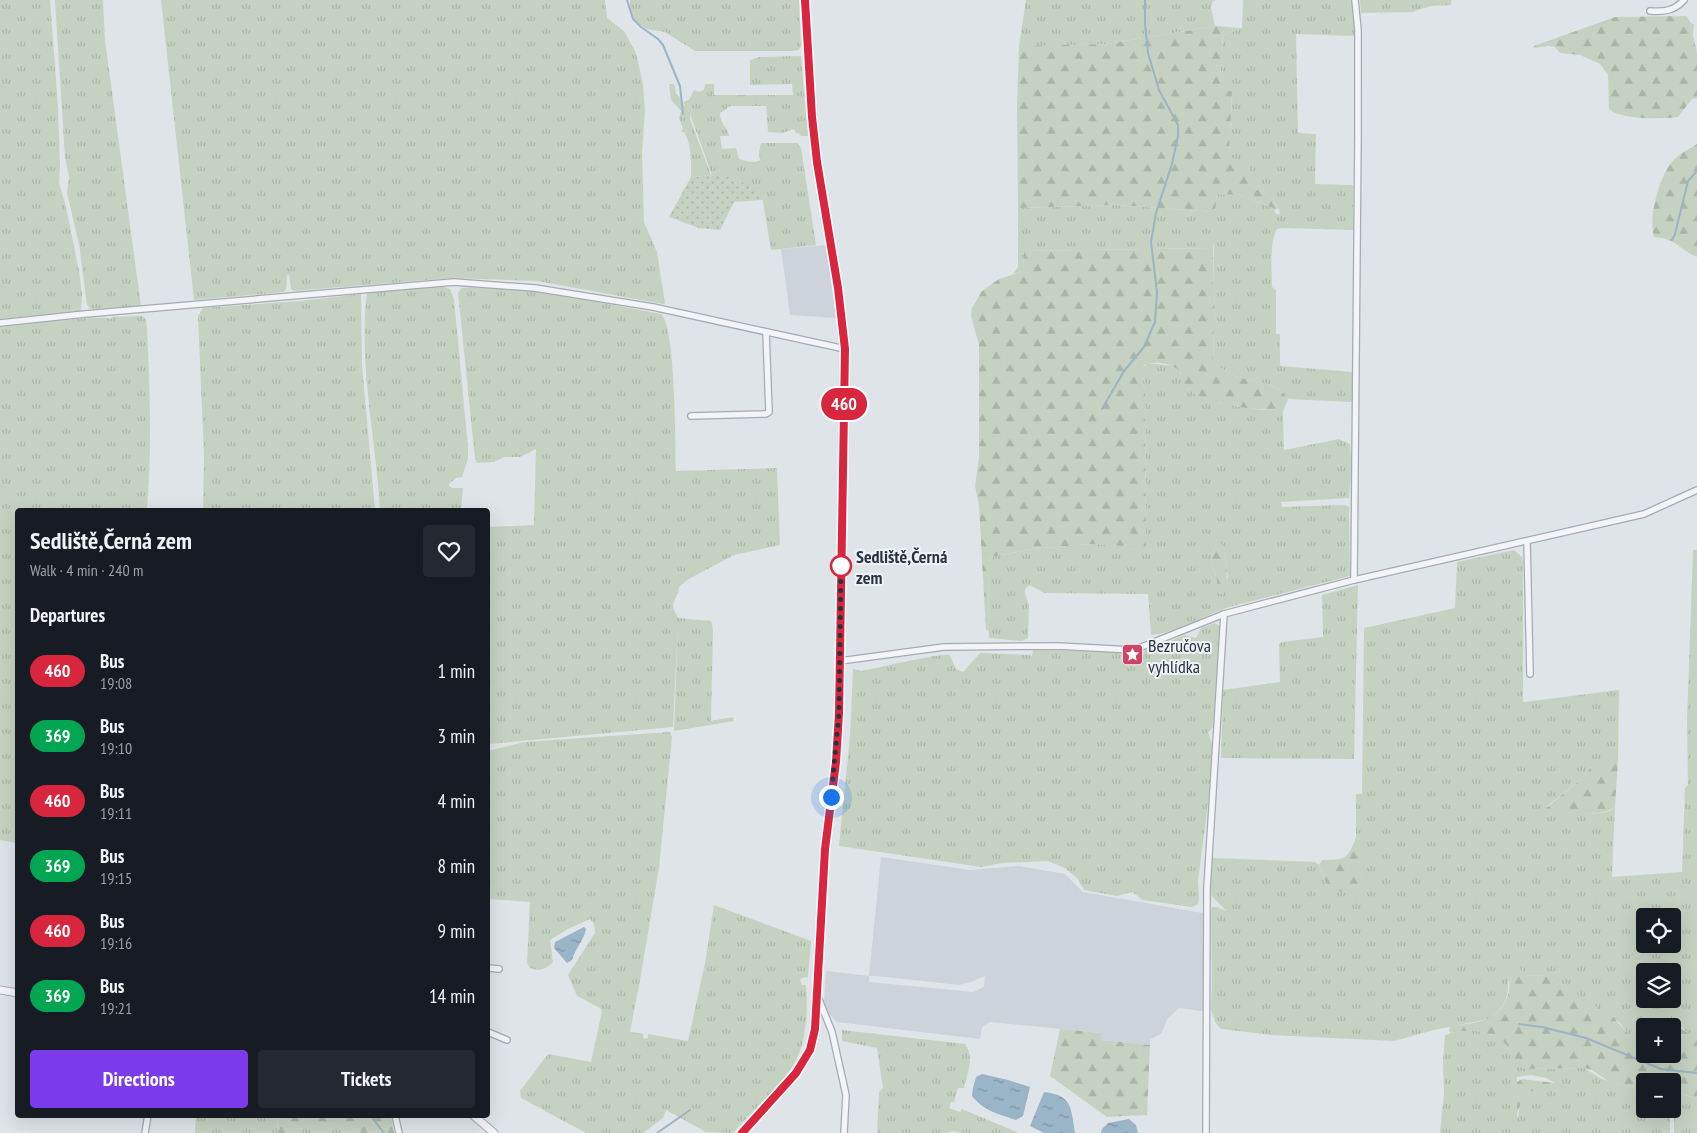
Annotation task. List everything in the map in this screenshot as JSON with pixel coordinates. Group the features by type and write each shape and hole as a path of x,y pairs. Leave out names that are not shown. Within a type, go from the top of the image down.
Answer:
{"main road":[{"path":"742,1133 796,1073 804,1062 814,1037 818,995 825,849 838,738 845,349 840,305 817,162 812,117 805,0"}],"street":[{"path":"1354,580 1358,136 1358,30 1355,0"},
{"path":"1650,12 1670,10 1684,0"},
{"path":"0,323 104,312 454,282 543,289 661,309 845,349"},
{"path":"691,416 766,414 769,412 766,332"},
{"path":"840,661 944,647 1057,646 1134,650 1224,614 1354,580 1644,514 1697,490"},
{"path":"1527,541 1530,674"},
{"path":"1206,1133 1208,879 1224,614"},
{"path":"490,968 499,969"},
{"path":"0,990 15,992"},
{"path":"818,995 832,1032 846,1095 844,1133"},
{"path":"490,1033 507,1040"},
{"path":"144,1133 147,1118"},
{"path":"396,1118 399,1133"},
{"path":"476,1118 494,1133"}],"shaded area":[{"path":"826,245 836,318 790,315 781,249"},
{"path":"881,857 970,870 1019,866 1065,874 1083,892 1208,914 1208,1012 1179,1008 1168,1018 1161,1034 1150,1039 1150,1045 1101,1040 1101,1033 990,1022 982,1027 980,1039 837,1022 828,1013 824,1001 826,971 869,976","holes":["869,976 959,985 985,976 984,987 973,992 869,982"]}],"green space":[{"path":"0,0 50,0 58,106 59,183 66,207 79,271 82,294 81,311 0,319"},
{"path":"55,0 103,0 105,40 141,306 91,309 87,305 79,244 67,193 69,177 65,158"},
{"path":"161,0 605,0 607,18 624,31 635,51 643,85 645,111 642,152 644,222 657,252 665,303 537,281 451,278 294,291 291,289 289,275 287,275 284,292 194,300"},
{"path":"630,0 799,0 801,47 793,51 695,51 665,32 647,29 636,22 630,11"},
{"path":"1026,0 1216,0 1213,1 1211,7 1215,26 1107,44 1024,47 1019,46"},
{"path":"1243,0 1354,0 1354,36 1296,34 1298,133 1316,134 1315,184 1353,185 1353,230 1277,229 1274,235 1272,258 1272,287 1276,290 1276,334 1280,334 1280,366 1353,372 1352,402 1288,399 1273,386 1233,375 1213,362 1214,242 1213,248 1024,251 1023,271 1013,274 1018,267 1018,208 1117,205 1215,212 1217,194 1239,195 1273,208 1276,214 1280,214 1279,208 1273,200 1250,186 1229,157 1232,92 1220,85 1223,35 1242,28"},
{"path":"1360,0 1451,0 1451,5 1431,6 1412,12 1361,13"},
{"path":"1686,16 1694,24 1693,35 1697,53 1697,98 1692,99 1678,117 1642,118 1614,113 1609,109 1608,75 1600,64 1580,55 1560,53 1555,47 1533,48 1534,46 1615,17"},
{"path":"1215,26 1242,28 1223,35 1220,85 1232,92 1229,157 1249,164 1249,185 1272,198 1279,209 1274,210 1239,195 1217,194 1215,212 1117,205 1018,208 1017,108 1019,46 1107,44"},
{"path":"801,56 808,136 801,136 794,129 782,133 768,132 766,106 733,106 727,107 727,109 720,113 721,120 729,136 720,136 722,149 736,148 739,159 753,162 760,160 761,143 797,143 801,148 816,245 771,250 761,190 712,175 690,114 690,119 711,175 691,177 687,137 684,132 681,132 683,128 679,118 681,111 671,100 669,84 674,84 676,93 690,113 683,102 689,100 694,90 699,92 704,90 705,84 714,84 714,95 793,95 792,84 750,85 750,60 760,57"},
{"path":"1697,144 1697,257 1673,242 1654,237 1652,219 1659,187 1667,169 1683,152"},
{"path":"714,175 729,177 761,190 763,200 734,202 720,230 699,228 669,217 691,177"},
{"path":"1213,248 1213,285 1215,286 1213,362 1233,375 1267,384 1279,390 1288,399 1283,412 1281,409 1247,408 1206,399 1188,389 1179,371 1174,367 1159,363 1144,365 1142,380 1145,390 1146,547 1090,544 1032,549 991,557 988,561 989,631 986,630 979,506 975,486 979,458 979,345 971,316 972,308 982,291 999,279 1023,271 1024,251"},
{"path":"440,286 450,289 454,299 468,459 462,477 456,478 448,485 452,488 463,488 461,508 380,508 366,374 365,319 367,292"},
{"path":"461,288 539,291 661,314 666,323 670,340 675,413 676,471 777,468 780,545 734,555 687,580 679,587 673,607 678,618 711,621 713,630 711,721 733,717 734,721 674,731 678,625 673,727 490,743 490,527 534,525 536,449 520,457 504,457 494,462 477,463 475,459 458,293"},
{"path":"361,294 362,365 375,508 203,508 204,456 198,316 203,308 300,301"},
{"path":"142,316 146,320 150,419 147,508 15,508 15,843 0,840 0,327 76,319 111,319 112,317"},
{"path":"1147,363 1174,366 1179,371 1188,389 1219,403 1262,410 1281,409 1283,412 1284,450 1339,439 1350,444 1352,464 1349,498 1281,502 1282,507 1345,505 1349,507 1350,576 1229,607 1181,628 1151,635 1148,594 1044,593 1030,585 1025,589 1029,605 1028,638 1022,641 989,638 988,561 991,557 1032,549 1090,544 1146,546 1145,390 1142,376 1144,366","holes":["1217,539 1224,548 1228,578 1217,589 1217,580 1211,560"]},
{"path":"1217,539 1224,548 1227,569 1226,587 1222,594 1218,594 1217,580 1211,560"},
{"path":"1514,550 1522,557 1523,702 1619,690 1618,760 1608,760 1591,767 1581,779 1546,807 1593,814 1602,813 1615,806 1612,877 1682,872 1685,788 1688,785 1687,720 1693,550 1697,550 1697,1031 1694,1033 1688,1033 1681,1027 1681,1018 1636,1018 1636,1039 1630,1036 1619,1022 1546,975 1528,976 1520,970 1508,982 1504,1004 1497,1013 1488,1019 1434,1030 1394,1041 1271,1035 1221,1029 1215,1022 1211,1009 1211,909 1212,907 1217,907 1226,911 1211,895 1212,859 1315,862 1319,865 1324,878 1357,893 1363,872 1363,838 1356,837 1356,794 1362,794 1364,628 1455,608 1457,562"},
{"path":"1358,585 1354,759 1221,758 1223,690 1280,682 1279,644 1282,642 1323,637 1322,595"},
{"path":"1215,623 1221,627 1213,727 1208,732 1212,744 1212,761 1198,880 1198,904 1191,907 1143,900 1132,892 1117,896 1084,890 1077,878 1065,868 1048,861 1002,863 981,867 839,846 850,736 853,669 861,671 922,658 949,655 956,669 963,672 980,653 1032,656 1033,650 1141,652 1153,647 1154,651 1155,648 1184,635 1196,638 1201,628"},
{"path":"670,732 672,737 659,868 630,1032 645,1034 643,1034 644,1039 648,1038 648,1034 688,1041 705,963 714,905 811,941 808,977 800,980 802,985 806,985 806,1018 803,1040 796,1061 776,1087 733,1133 706,1132 666,1110 663,1118 643,1133 586,1133 521,1098 520,1091 548,1054 591,1062 602,1011 600,1008 577,996 568,975 595,933 594,924 590,919 550,940 553,962 542,969 536,970 530,968 527,963 530,902 490,899 490,750 524,742"},
{"path":"1600,760 1618,760 1615,806 1603,812 1585,814 1550,812 1546,808 1581,779"},
{"path":"1356,837 1363,838 1363,872 1358,893 1349,894 1327,884 1319,865 1322,860 1340,859 1348,854"},
{"path":"1517,967 1528,976 1546,975 1613,1017 1630,1036 1636,1039 1636,1063 1681,1063 1681,1028 1688,1033 1697,1031 1697,1099 1681,1093 1681,1073 1636,1073 1636,1087 1608,1081 1592,1070 1584,1068 1526,1069 1516,1066 1508,1046 1492,1035 1472,1031 1451,1033 1449,1031 1450,1026 1485,1020 1498,1012 1508,995 1512,968"},
{"path":"1060,1029 1101,1033 1102,1040 1150,1045 1147,1115 1107,1117 1050,1076"},
{"path":"842,1030 965,1044 970,1060 967,1077 964,1088 958,1088 954,1102 951,1102 949,1108 960,1112 962,1109 1019,1133 961,1133 953,1131 947,1133 877,1133 879,1092 883,1088 877,1048 842,1041"},
{"path":"1474,1030 1489,1033 1503,1040 1511,1049 1516,1061 1526,1069 1584,1068 1602,1079 1636,1087 1636,1118 1670,1118 1670,1133 1440,1133 1444,1093 1443,1061 1445,1035 1459,1031","holes":["1531,1075 1546,1078 1555,1083 1535,1089 1523,1098 1517,1119 1517,1077"]},
{"path":"1522,1079 1555,1083 1555,1085 1531,1092 1524,1099 1517,1113 1517,1082"},
{"path":"1681,1093 1697,1099 1697,1133 1674,1133 1674,1118 1681,1118"},
{"path":"196,1118 278,1118 277,1133 195,1133"},
{"path":"278,1118 391,1118 394,1133 344,1133 333,1123 293,1130 292,1133 277,1133"},
{"path":"333,1123 344,1133 292,1133 292,1130"}],"water":[{"path":"584,927 586,929 583,937 572,960 567,963 554,948 555,942"},
{"path":"982,1074 1030,1087 1023,1116 1016,1120 992,1111 981,1105 972,1096 976,1077"},
{"path":"1044,1092 1061,1096 1069,1105 1075,1133 1044,1133 1030,1126"},
{"path":"1129,1119 1136,1125 1138,1133 1101,1133 1108,1123"}],"waterway":[{"path":"627,0 633,19 663,45 680,86 683,114"},
{"path":"1102,409 1124,371 1144,347 1155,322 1157,292 1151,242 1156,213 1172,164 1178,136 1178,125 1159,90 1148,53 1145,0"},
{"path":"1672,240 1688,181 1697,171"},
{"path":"1519,1024 1542,1027 1586,1038 1661,1069 1697,1073"},
{"path":"657,1133 690,1110"},
{"path":"372,1118 384,1133"}],"bus line":[{"name":"460","path":"742,1133 796,1073 804,1062 814,1037 825,849 838,738 845,349 838,288 817,162 808,64 805,0"}],"place":[{"name":"Sedliště,Černá zem","path":"841,566"},
{"name":"Bezručova vyhlídka","path":"1132,655"}],"route":[{"path":"831,797 838,738 841,566"}]}
